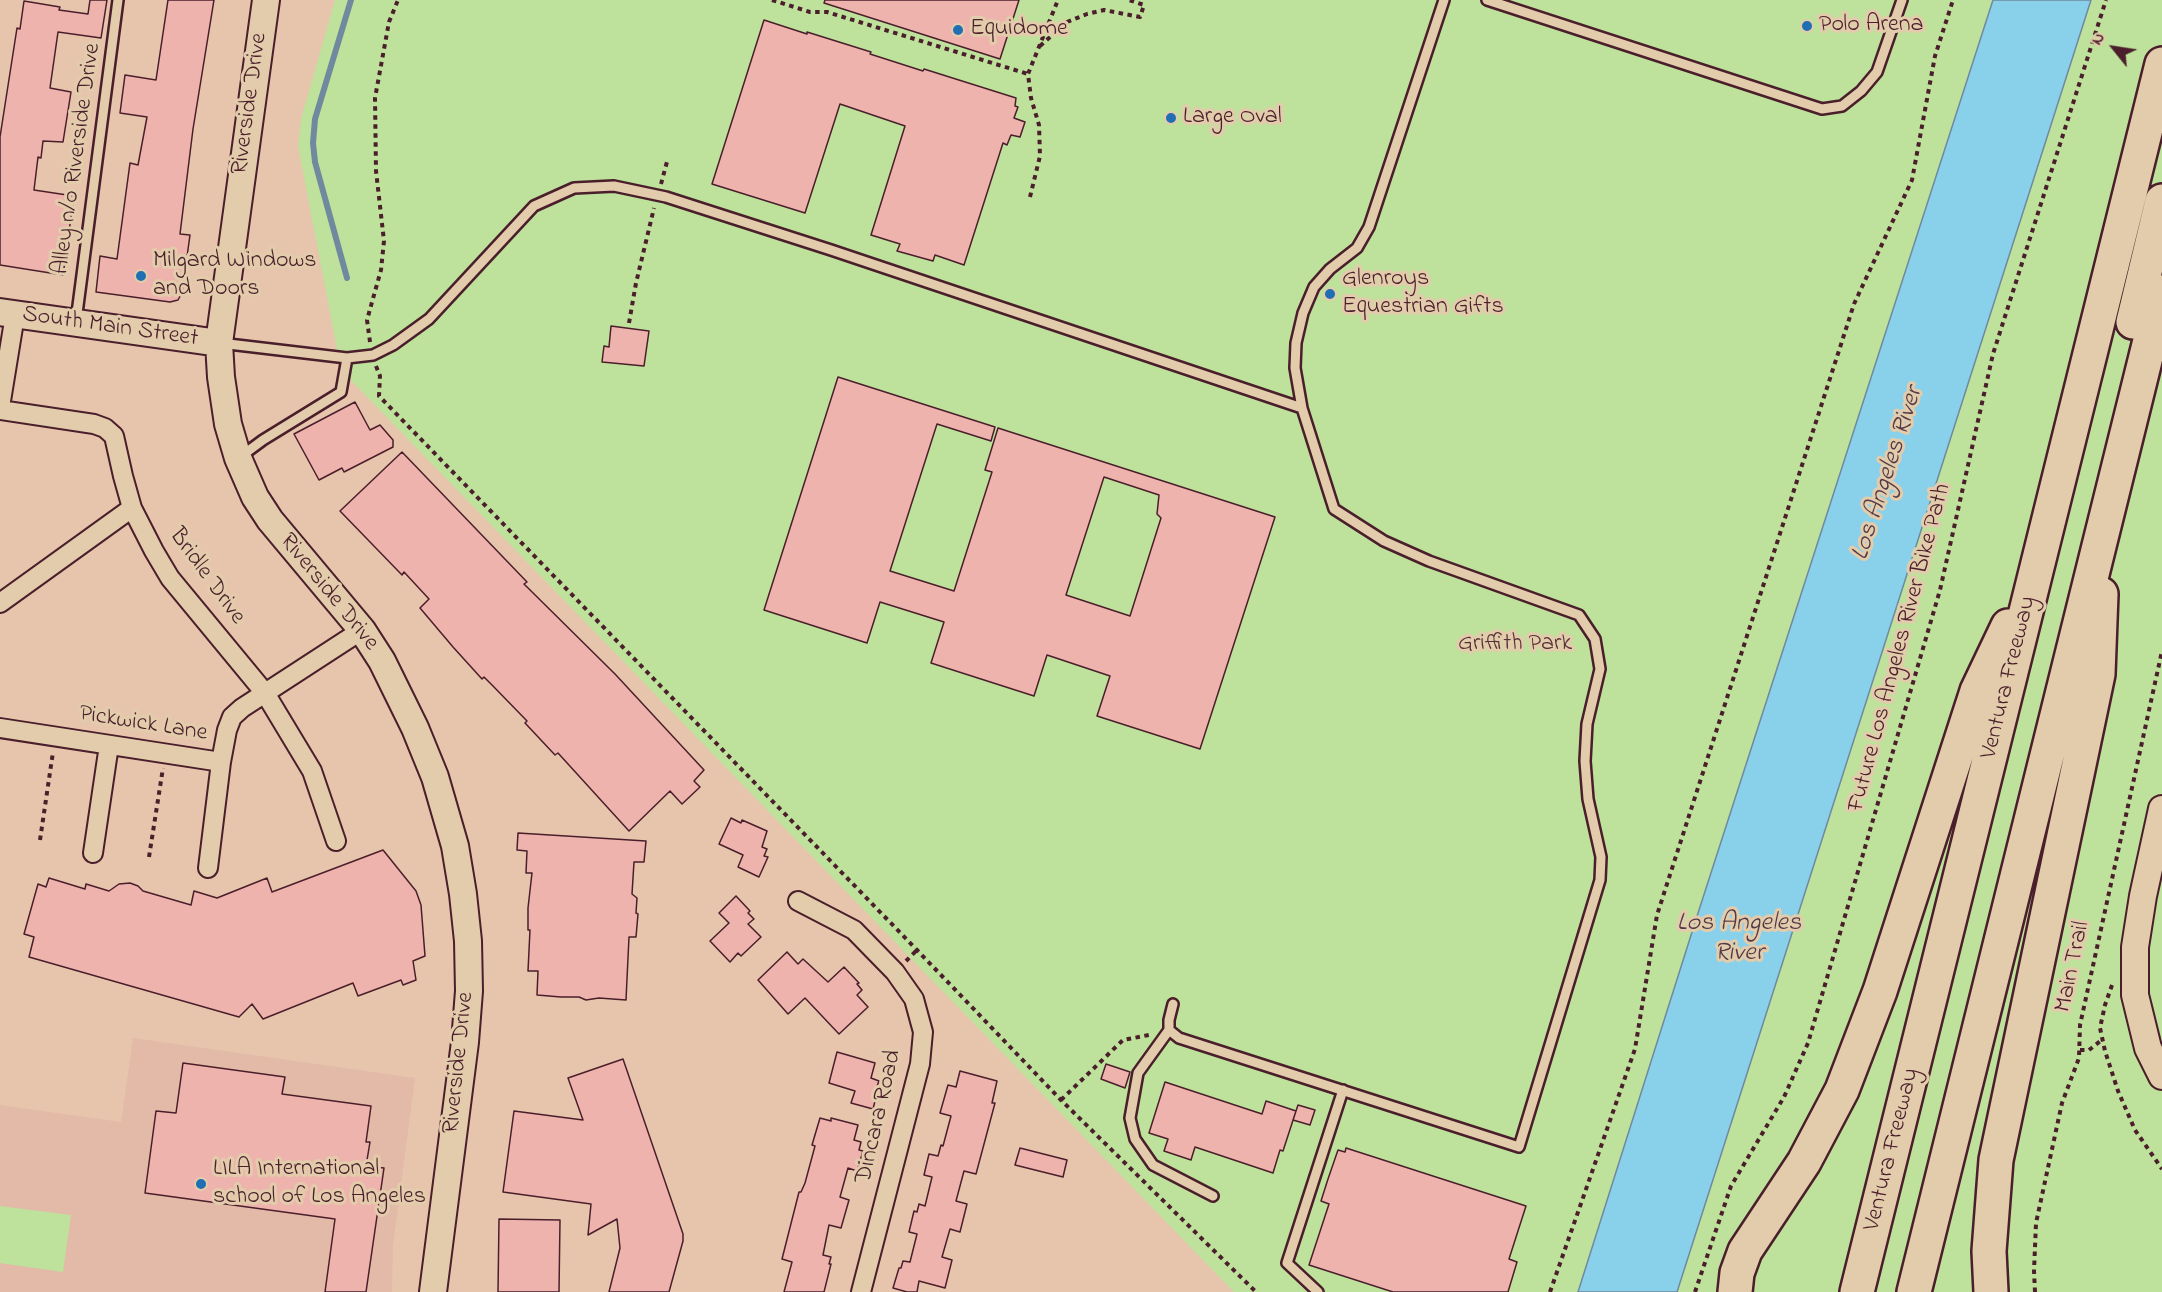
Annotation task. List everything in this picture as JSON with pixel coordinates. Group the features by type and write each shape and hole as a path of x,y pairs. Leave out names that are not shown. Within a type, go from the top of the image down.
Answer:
{"highway":[{"name":"Ventura Freeway","path":"1857,1292 2162,64"},
{"path":"1880,1292 2162,144"},
{"path":"1949,1153 1937,1115 2162,201"},
{"path":"1914,1292 2162,292"},
{"path":"1991,1292 1989,1251 1996,1160 2098,675 2104,524"},
{"path":"1735,1292 1737,1273 1746,1251 1804,1162 1842,1090 1880,991 1977,691 2039,560"}],"main road":[{"name":"Riverside Drive","path":"266,0 219,343 221,377 228,424 238,458 255,497 270,520 362,630 382,661 415,728 435,777 455,846 468,941 469,991 465,1042 433,1292"},
{"name":"South Main Street","path":"7,314 219,343"},
{"path":"2162,809 2143,896 2134,958 2135,995 2148,1048 2162,1076"}],"street":[{"path":"0,409 7,314"},
{"name":"Bridle Drive","path":"0,409 94,424 105,428 114,436 132,508 153,551 170,578 265,693 312,771 336,841"},
{"path":"0,603 132,508"},
{"name":"Pickwick Lane","path":"0,728 222,762 227,730 232,717 242,708 362,630"},
{"path":"93,853 109,745"},
{"path":"208,868 222,762"},
{"name":"Dincara Road","path":"798,901 854,930 895,972 914,999 923,1032 920,1064 861,1292"}],"lane":[{"name":"Alley n/o Riverside Drive","path":"76,323 118,0"},
{"path":"1168,1030 1179,1038 1519,1147 1600,880 1601,857 1588,799 1585,761 1587,724 1600,669 1595,639 1579,615 1420,557 1384,541 1334,509 1302,408 1295,368 1296,344 1303,313 1314,287 1330,269 1356,248 1369,227 1444,0"},
{"path":"1487,0 1822,109 1842,106 1861,91 1877,72 1902,0"},
{"path":"219,343 347,358 373,355 393,345 429,319 534,206 574,188 614,186 658,195 871,263 1302,408"},
{"path":"238,458 341,392 347,358"},
{"path":"1173,1004 1168,1030 1138,1073 1130,1118 1135,1139 1154,1165 1213,1196"},
{"path":"1318,1292 1287,1263 1343,1090"}],"path":[{"path":"368,330 368,320 381,270 384,241 376,171 375,98 388,22 398,0"},
{"path":"772,0 810,12 827,12 1028,74"},
{"path":"1030,197 1040,156 1039,125 1031,99 1028,74 1058,0"},
{"path":"1037,49 1067,22 1087,14 1104,10 1140,17 1144,5 1129,0"},
{"path":"1550,1292 1635,1049 1657,915 1854,304 1912,180 1935,56 1953,0"},
{"name":"Future Los Angeles River Bike Path","path":"1695,1292 1731,1186 1784,1097 1808,1044 1940,590 1992,354 2106,0"},
{"path":"629,323 640,264 668,158"},
{"path":"380,376 379,396 1061,1100 1256,1292"},
{"name":"Main Trail","path":"2036,1292 2034,1271 2036,1223 2062,1103 2078,1065 2080,1025 2162,651"},
{"path":"40,840 56,736"},
{"path":"149,857 165,753"},
{"path":"2134,958 2113,984 2100,1028 2118,1091 2135,1130 2162,1169"},
{"path":"1061,1100 1123,1040 1168,1030"},
{"path":"2079,1050 2089,1050 2103,1039"}],"shaded area":[{"name":"LILA International school of Los Angeles","path":"133,1038 415,1078 393,1246 392,1292 0,1292 0,1105 121,1122"}],"green space":[{"name":"Griffith Park","path":"335,0 2162,0 2162,1292 1234,1292 341,370 298,146 301,119"},
{"path":"0,1206 71,1215 63,1272 0,1263"}],"water":[{"name":"Los Angeles River","path":"1993,0 2091,0 1677,1292 1578,1292 1699,910"}],"building":[{"path":"90,0 107,0 101,38 58,32 50,88 71,92 63,142 43,141 41,158 38,157 34,190 74,196 63,275 0,265 0,137 17,28 20,29 24,1 60,7 59,10 88,14"},
{"path":"168,0 214,0 193,129 180,234 190,235 182,293 178,300 170,302 96,292 100,256 117,259 130,163 138,165 147,117 120,113 125,75 156,80"},
{"name":"Equidome","path":"825,0 1019,0 1000,59 824,3"},
{"path":"764,20 1016,98 1015,106 1018,107 1014,118 1025,122 1020,137 1011,135 1007,145 1003,143 964,265 935,255 933,261 897,251 900,244 871,235 905,126 840,104 805,213 712,184"},
{"path":"611,326 649,331 644,366 602,362 604,346 609,347"},
{"path":"838,377 995,427 991,441 937,424 890,571 954,591 992,472 985,470 998,428 1275,517 1200,749 1097,716 1110,676 1047,655 1034,696 931,663 944,622 880,602 867,643 764,610","holes":["1104,477 1159,495 1157,514 1161,518 1130,616 1066,595"]},
{"path":"355,402 370,430 380,425 393,440 393,447 344,472 342,468 319,480 294,434"},
{"path":"402,452 527,582 524,584 615,674 704,770 694,781 700,787 682,804 670,791 629,831 558,753 555,755 525,723 527,721 484,677 482,679 453,647 420,608 429,599 404,572 402,575 340,511"},
{"path":"731,818 741,823 742,820 767,831 762,847 767,849 764,856 768,857 759,877 738,867 743,855 719,844"},
{"path":"518,833 646,841 644,862 634,862 632,894 637,898 636,913 638,914 636,937 629,937 626,1000 599,998 586,1000 579,997 537,995 538,971 528,971 530,930 528,930 528,908 532,873 526,873 527,851 517,850"},
{"path":"383,850 416,891 421,905 425,956 413,961 416,980 403,985 401,980 358,996 353,983 263,1019 252,1004 239,1017 29,957 34,937 24,934 38,884 46,887 49,878 85,889 86,884 109,891 119,884 130,883 143,891 191,905 194,891 217,898 267,878 272,892"},
{"path":"736,896 754,919 748,924 761,937 741,956 738,953 730,962 710,941 729,923 719,913"},
{"path":"787,952 798,964 803,959 828,982 844,967 859,983 857,984 862,990 857,995 868,1007 839,1034 805,998 788,1014 758,980"},
{"path":"837,1052 875,1063 871,1078 879,1081 873,1109 851,1103 855,1091 829,1083"},
{"path":"623,1059 683,1234 669,1292 609,1292 620,1248 617,1219 588,1235 591,1204 503,1192 514,1111 583,1120 568,1078"},
{"path":"183,1063 285,1077 282,1094 371,1106 366,1142 370,1142 366,1166 384,1168 366,1292 325,1292 335,1219 145,1193 156,1111 176,1113"},
{"path":"1106,1064 1130,1072 1125,1088 1101,1079"},
{"path":"960,1071 997,1081 992,1103 995,1103 976,1174 964,1171 956,1201 967,1204 960,1232 950,1229 942,1257 952,1260 945,1288 919,1281 917,1292 907,1292 893,1288 903,1261 910,1262 917,1234 909,1232 914,1211 917,1212 919,1204 925,1206 932,1177 924,1175 929,1154 938,1156 941,1145 943,1146 951,1116 940,1113 948,1085 956,1087"},
{"path":"1165,1082 1262,1114 1266,1101 1296,1111 1273,1173 1195,1147 1191,1160 1164,1151 1168,1139 1149,1133"},
{"path":"1298,1105 1315,1110 1310,1125 1293,1120"},
{"path":"820,1118 831,1121 831,1118 858,1125 854,1140 861,1142 859,1150 863,1151 857,1171 848,1168 840,1197 849,1200 841,1228 829,1225 823,1255 831,1257 829,1264 831,1264 824,1292 784,1292 792,1262 782,1259 799,1192 805,1183 815,1146 812,1145"},
{"path":"1020,1148 1067,1160 1063,1177 1015,1165"},
{"path":"1346,1148 1526,1206 1509,1259 1517,1262 1508,1292 1393,1292 1309,1265 1329,1204 1321,1201 1338,1150 1345,1152"},
{"path":"499,1219 560,1220 559,1292 498,1292"}],"waterway":[{"path":"347,278 315,162 313,143 315,119 351,0"}],"place":[{"name":"Polo Arena","path":"1807,26"},
{"name":"Equidome","path":"958,30"},
{"name":"Large Oval","path":"1171,118"},
{"name":"Milgard Windows and Doors","path":"141,276"},
{"name":"Glenroys Equestrian Gifts","path":"1330,294"},
{"name":"LILA International school of Los Angeles","path":"201,1184"}]}
